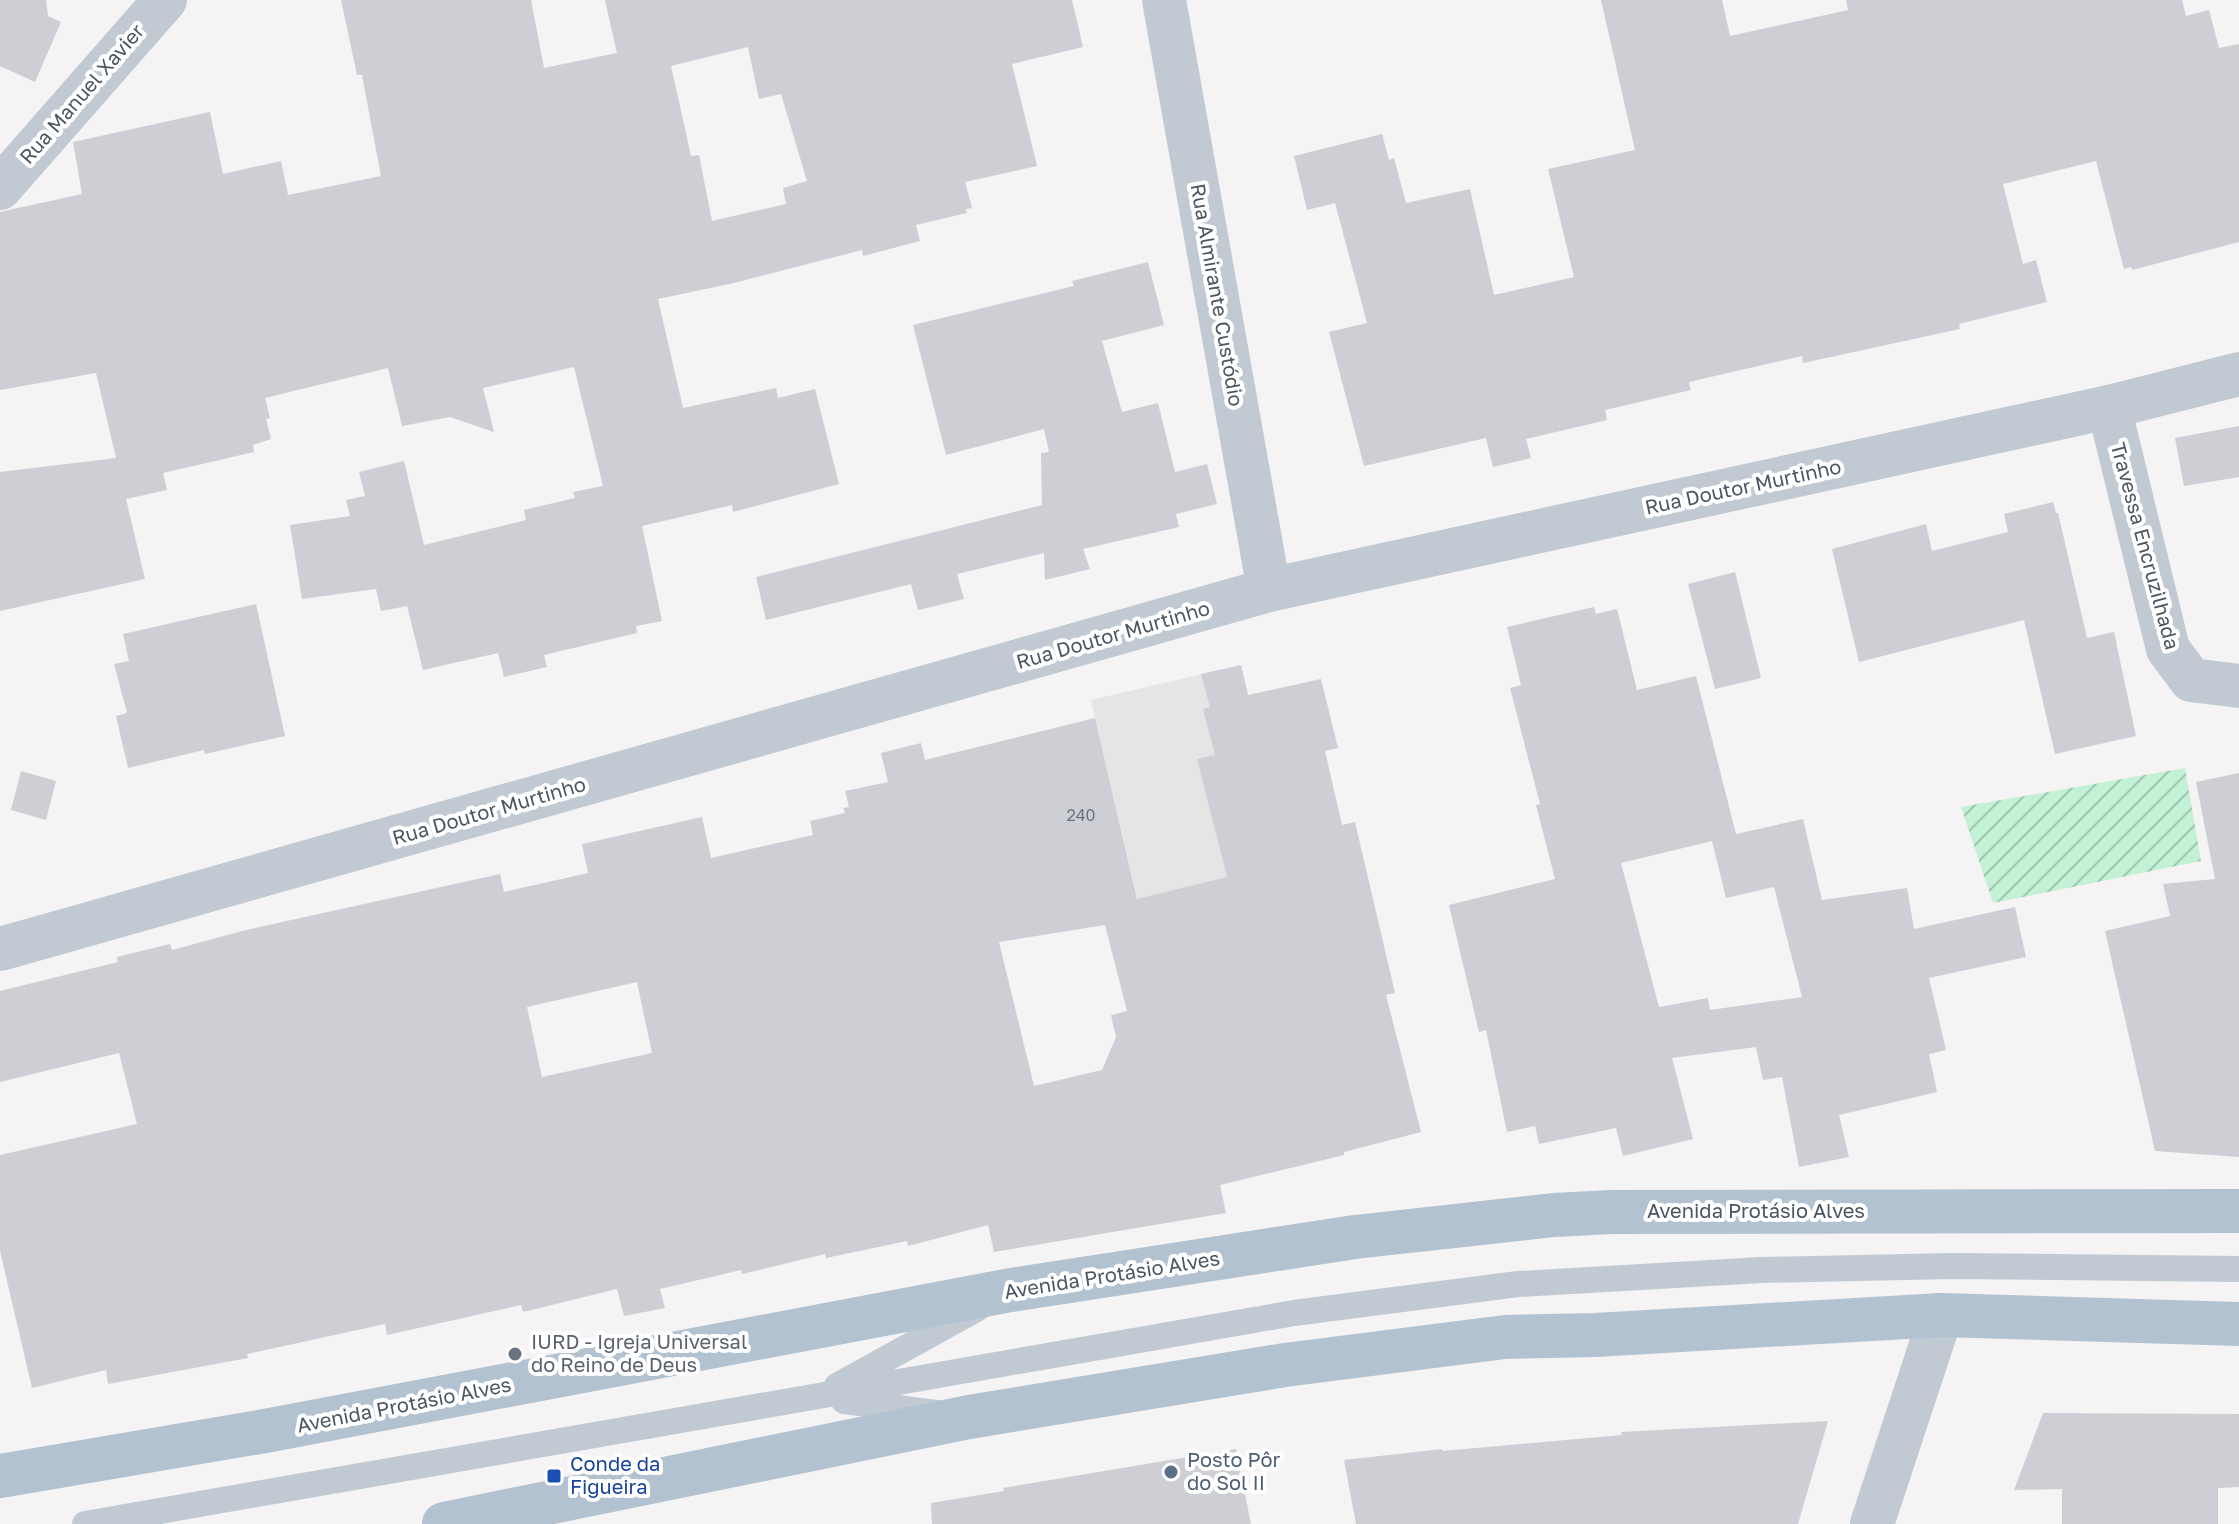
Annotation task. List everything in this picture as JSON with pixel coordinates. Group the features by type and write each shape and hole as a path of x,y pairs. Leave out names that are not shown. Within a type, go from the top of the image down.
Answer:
{"main road":[{"name":"Avenida Protásio Alves","path":"0,1476 280,1428 1011,1290 1355,1237 1554,1215 1702,1211 2239,1211"},
{"path":"444,1524 969,1417 1285,1365 1505,1337 1595,1335 1941,1315 2239,1324"}],"street":[{"name":"Rua Manuel Xavier","path":"0,188 165,0"},
{"name":"Rua Almirante Custódio","path":"1164,0 1269,590"},
{"name":"Rua Doutor Murtinho","path":"0,949 1269,590 2109,407 2239,374"},
{"name":"Travessa Encruzilhada","path":"2109,407 2168,649 2191,680 2239,686"},
{"path":"1872,1524 1941,1315"}],"lane":[{"path":"85,1524 1294,1313 1518,1284 1762,1270 1952,1266 2239,1269"},
{"path":"816,1397 1011,1290"},
{"path":"816,1397 969,1417"}],"shaded area":[{"path":"1241,665 1293,878 1141,914 1091,700"}],"green space":[{"path":"2185,768 2201,861 1993,903 1961,807"}],"building":[{"path":"0,0 46,0 48,16 61,22 35,82 0,66"},
{"path":"341,0 531,0 544,68 617,53 605,0 1072,0 1083,47 1012,64 1037,166 965,182 972,208 966,209 967,213 916,225 920,241 863,256 862,250 658,299 683,408 776,388 778,398 815,389 839,484 733,512 732,505 642,526 662,621 636,626 637,633 544,655 547,667 504,677 498,653 423,670 407,606 381,611 376,589 302,599 290,525 350,516 346,500 365,496 359,472 404,461 424,545 526,520 524,510 575,498 573,492 603,486 574,367 483,388 494,432 450,417 402,426 388,368 265,398 271,439 253,445 254,452 163,473 167,490 126,499 145,579 0,611 0,472 116,458 96,373 0,390 0,212 82,194 73,142 210,112 223,174 281,161 288,195 381,176 362,75 357,75","holes":["748,47 759,99 781,94 807,181 783,188 786,204 712,221 699,155 691,156 671,66"]},
{"path":"1601,0 1722,0 1730,36 1848,10 1846,0 2182,0 2186,16 2209,10 2219,48 2239,44 2239,242 2132,270 2131,267 2124,269 2096,161 2003,184 2023,264 2036,260 2047,302 1959,324 1960,329 1803,363 1802,356 1689,382 1691,390 1605,410 1607,420 1526,439 1531,458 1493,467 1486,438 1364,466 1329,332 1367,323 1335,203 1307,210 1294,156 1382,134 1389,160 1394,158 1406,203 1470,189 1494,295 1574,277 1548,169 1635,150"},
{"path":"1148,262 1164,325 1102,341 1122,412 1158,403 1175,472 1207,464 1217,504 1176,514 1179,527 1083,549 1090,569 1045,580 1044,553 957,574 964,599 918,610 911,584 766,620 756,577 1042,505 1041,453 1049,452 1044,429 946,455 913,325 1074,286 1072,281"},
{"path":"2239,426 2239,477 2184,486 2175,438"},
{"path":"2053,502 2087,638 2114,632 2136,736 2055,754 2024,620 1859,662 1832,549 1926,524 1932,551 2008,532 2004,514"},
{"path":"1735,572 1761,678 1715,689 1688,584"},
{"path":"256,604 285,736 205,754 204,750 128,768 116,716 127,713 114,664 129,661 123,634"},
{"path":"1594,607 1596,614 1617,609 1637,690 1696,676 1736,834 1803,819 1822,900 1907,888 1914,929 2015,907 2026,957 1929,978 1946,1050 1929,1054 1937,1092 1839,1115 1849,1157 1799,1167 1782,1077 1763,1080 1756,1047 1672,1058 1693,1139 1623,1156 1616,1128 1539,1144 1535,1126 1507,1132 1486,1030 1479,1032 1449,905 1555,879 1536,805 1540,804 1510,688 1521,685 1507,627","holes":["1712,841 1726,898 1774,887 1802,997 1710,1010 1708,998 1659,1007 1621,863"]},
{"path":"1241,665 1248,695 1321,679 1338,748 1325,751 1342,825 1355,822 1395,993 1386,995 1421,1132 1344,1152 1344,1155 1220,1185 1226,1213 994,1252 988,1225 908,1246 907,1241 826,1258 825,1254 660,1289 665,1308 624,1316 617,1289 523,1312 521,1305 387,1335 385,1324 247,1354 248,1358 108,1384 106,1370 32,1388 0,1251 0,1155 137,1124 119,1053 0,1082 0,991 118,962 117,957 170,944 172,950 246,930 500,874 504,892 588,873 582,844 702,817 711,858 813,835 810,821 845,813 843,808 849,807 845,791 888,782 881,753 921,743 925,760 1095,718 1137,899 1227,877 1197,759 1215,755 1203,709 1210,707 1201,674","holes":["1105,925 1127,1011 1111,1015 1116,1037 1102,1070 1034,1086 999,942","637,982 652,1053 542,1077 527,1007"]},
{"path":"21,771 56,781 46,820 11,810"},
{"path":"2239,773 2239,1157 2155,1151 2105,931 2170,916 2163,884 2215,879 2196,782"},
{"path":"2043,1413 2239,1414 2239,1487 2218,1488 2218,1524 2062,1524 2062,1489 2014,1490"},
{"path":"1828,1421 1798,1524 1356,1524 1344,1460 1622,1435 1621,1432"},
{"name":"Posto Pôr do Sol II","path":"1236,1449 1251,1524 932,1524 931,1503"}],"place":[{"name":"IURD - Igreja Universal do Reino de Deus","path":"515,1354"},
{"name":"Posto Pôr do Sol II","path":"1171,1472"},
{"name":"Conde da Figueira","path":"554,1476"}]}
